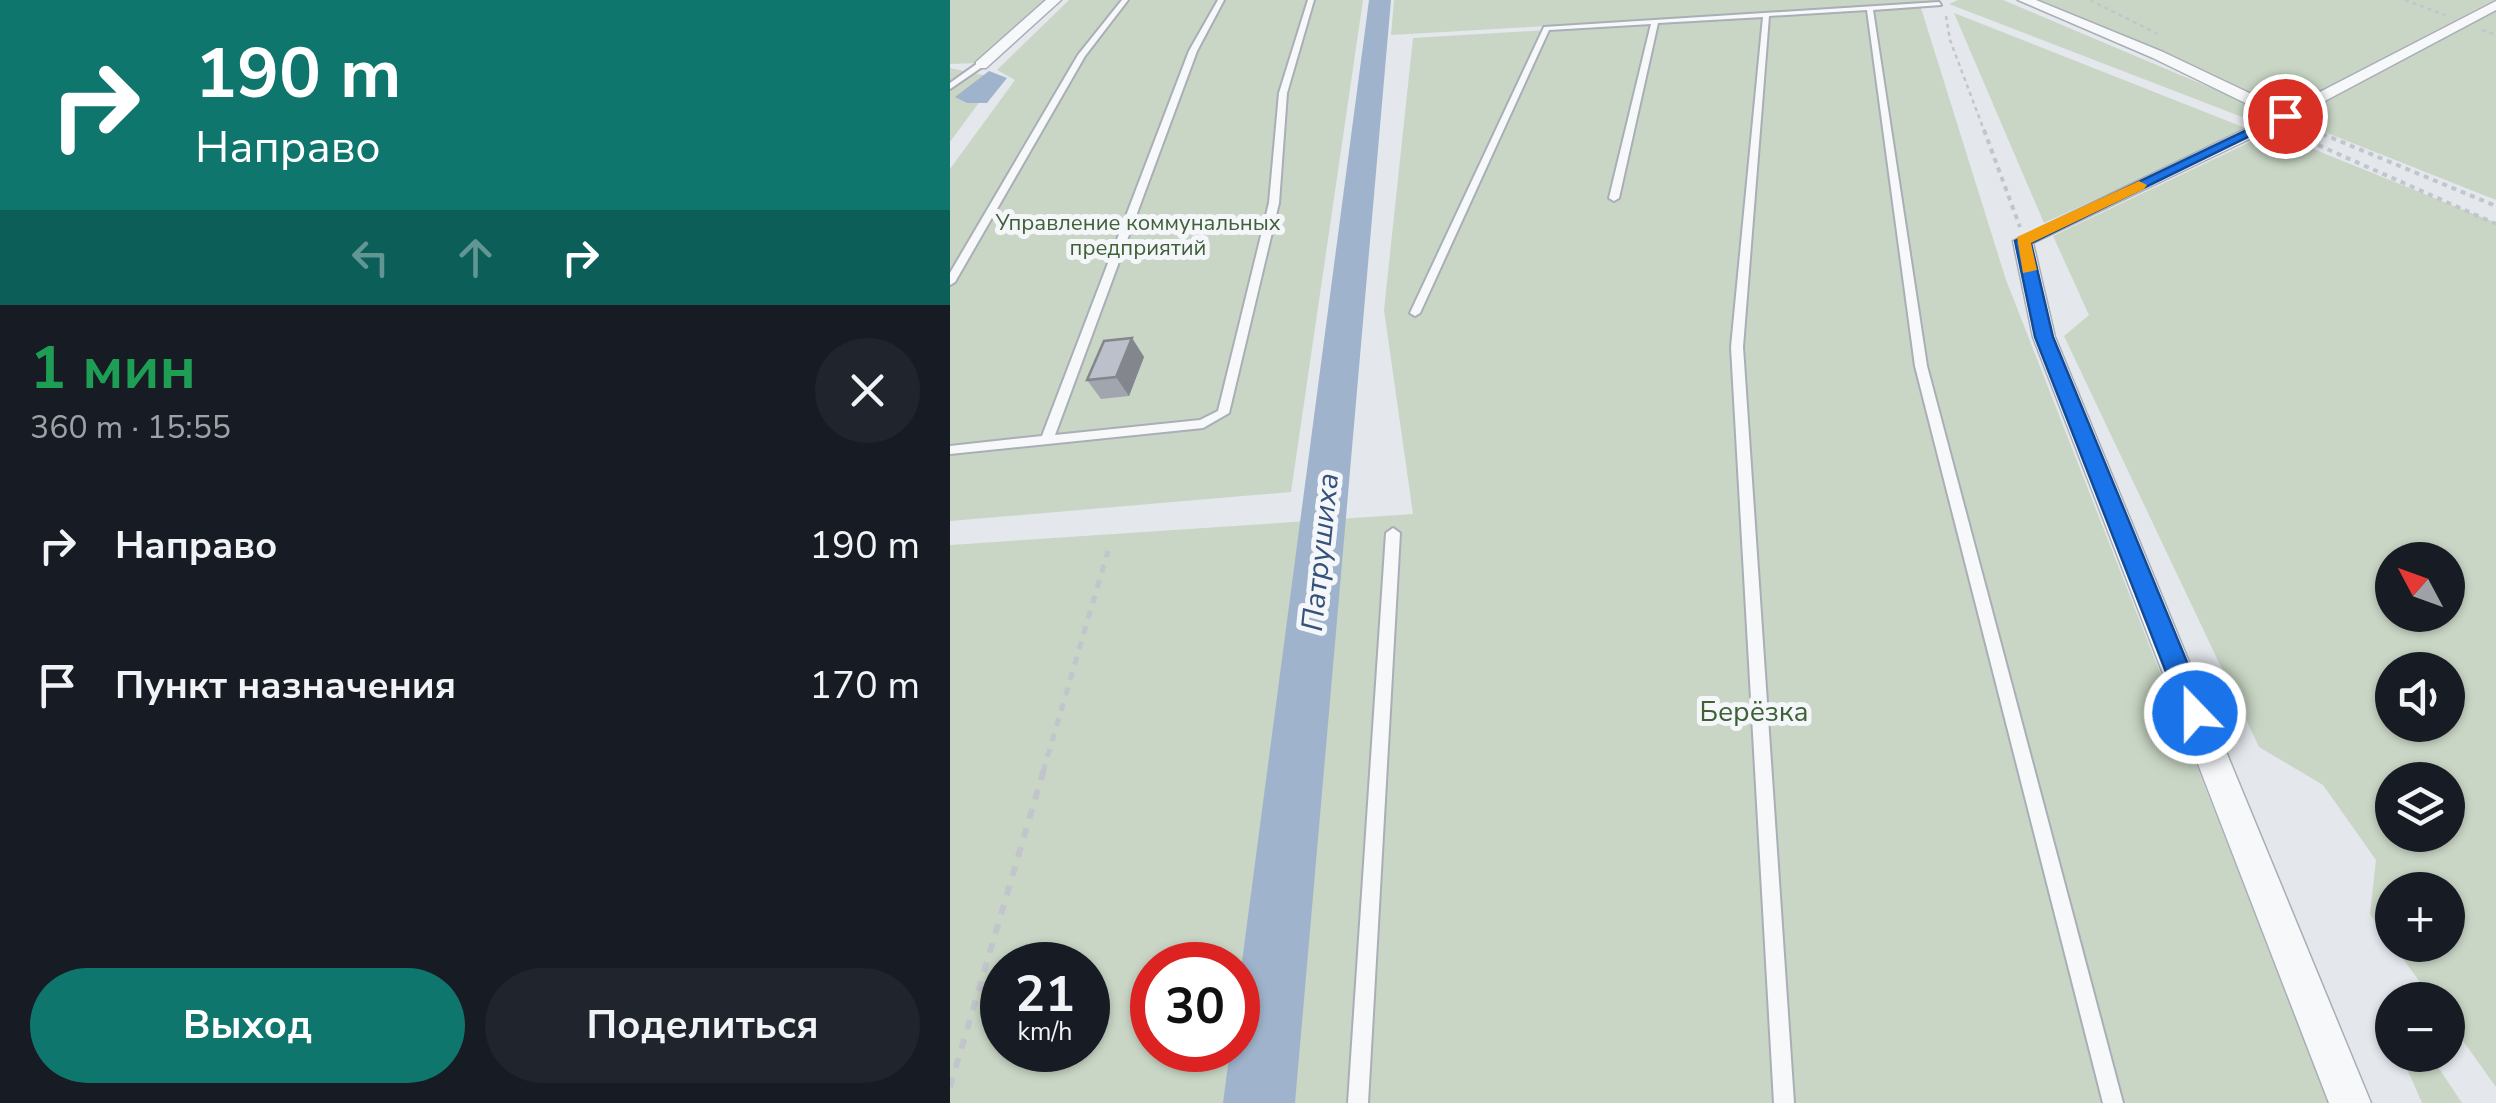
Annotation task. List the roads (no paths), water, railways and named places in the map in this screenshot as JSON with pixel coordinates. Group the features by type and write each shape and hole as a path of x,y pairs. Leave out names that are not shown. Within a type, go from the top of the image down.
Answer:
{"street":[{"path":"981,64 1054,0"},
{"path":"2026,0 2158,55 2277,120"},
{"path":"2350,1103 2044,337 2023,241 2277,120 2496,4"}],"lane":[{"path":"950,282 1082,56 1125,0"},
{"path":"1047,439 1193,51 1222,0"},
{"path":"950,450 1203,424 1223,413 1274,203 1283,93 1311,0"},
{"path":"1415,312 1546,28 1939,4"},
{"path":"1870,10 1922,366 2113,1103"},
{"path":"1766,16 1737,347 1784,1103"},
{"path":"1614,198 1655,23"},
{"path":"950,87 981,64"},
{"path":"1358,1103 1393,533"}],"water":[{"path":"989,71 1007,78 987,103 967,103 955,97"}],"waterway":[{"name":"Патрушиха","path":"1259,1103 1380,0"}],"park label":[{"name":"Управление коммунальных предприятий","path":"1138,234"},
{"name":"Берёзка","path":"1754,711"}]}
